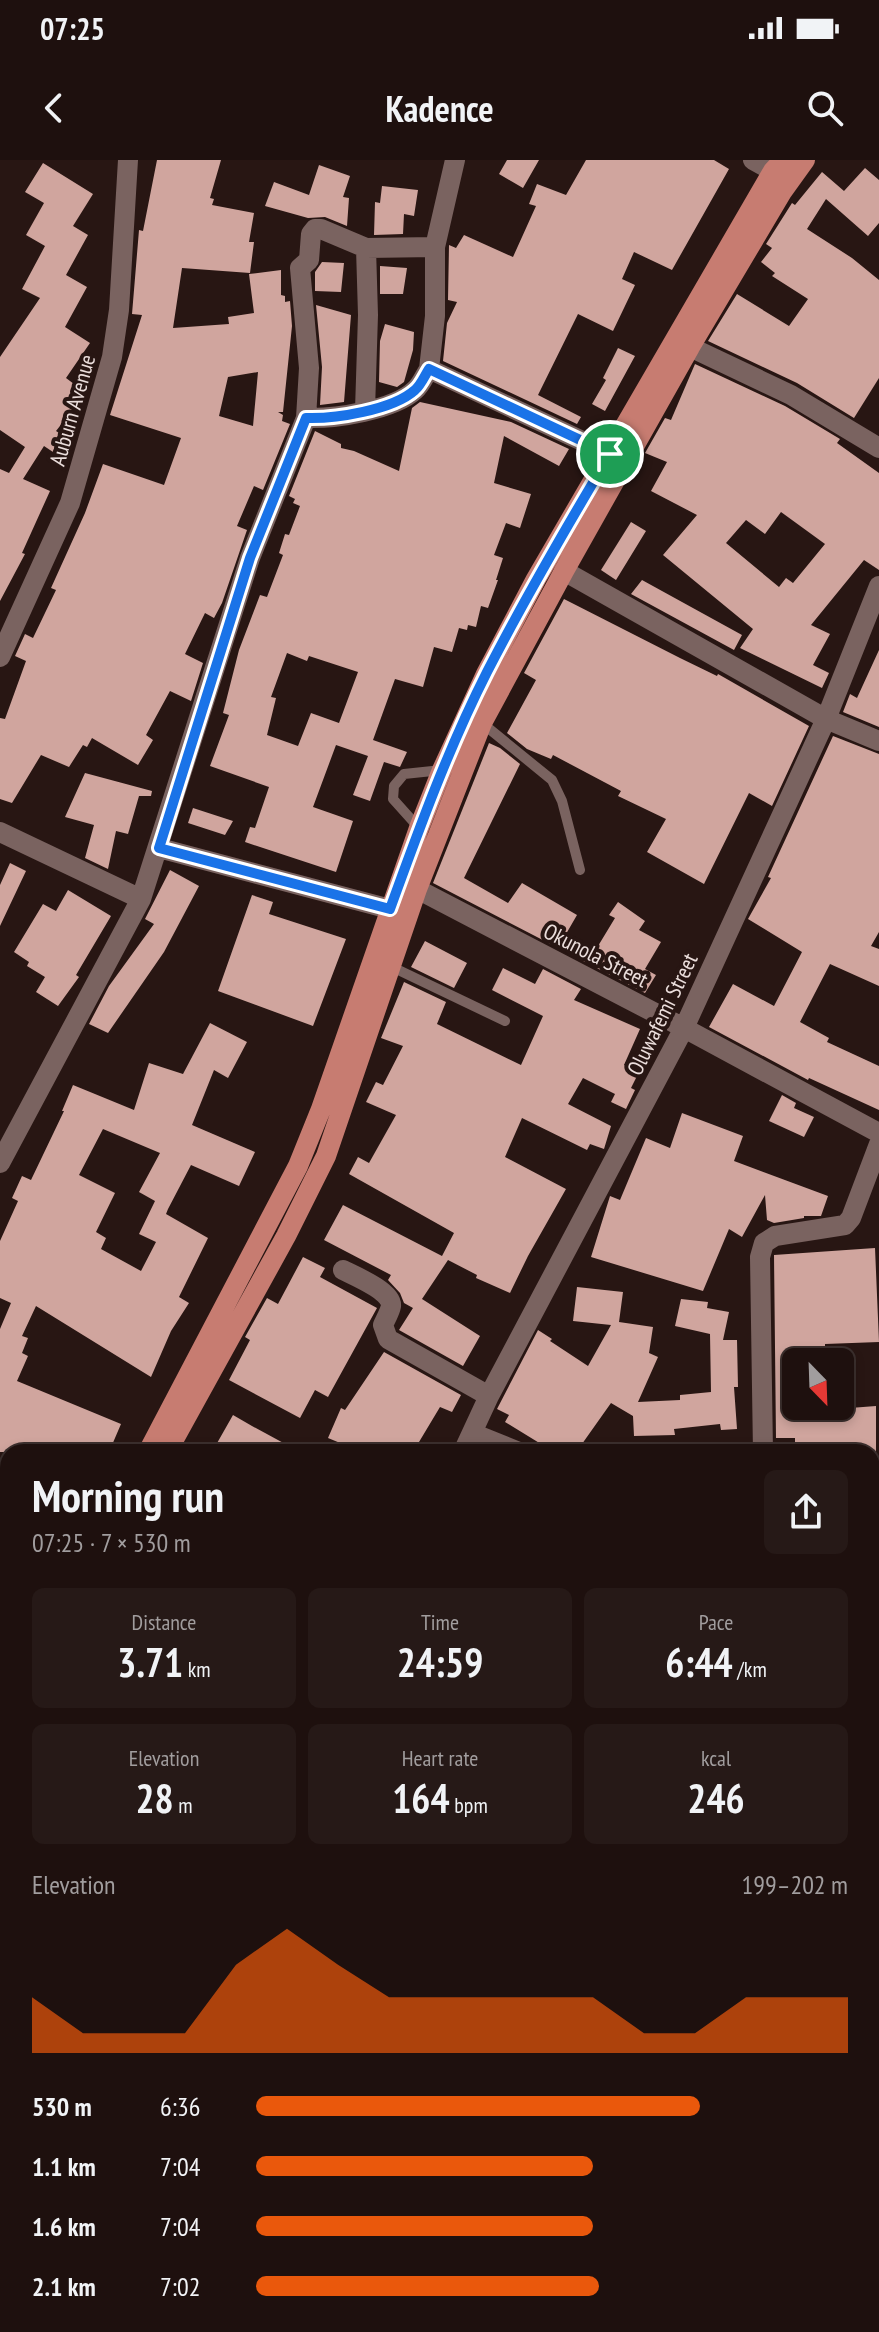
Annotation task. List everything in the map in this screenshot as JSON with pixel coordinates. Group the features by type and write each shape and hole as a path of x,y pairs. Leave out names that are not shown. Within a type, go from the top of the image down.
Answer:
{"main road":[{"path":"171,1444 286,1236 326,1156 417,889 482,723 690,347 782,192 805,160"},
{"path":"152,1444 298,1166 321,1109 419,828 486,674 536,579 778,166"}],"street":[{"name":"Auburn Avenue","path":"0,657 70,503 112,357 119,310 128,160"},
{"path":"306,418 327,419 402,399 417,389 429,369 435,316 435,247 455,160"},
{"path":"753,160 778,166"},
{"path":"0,1163 141,899 250,558 306,418 309,368 300,268 309,260 311,234 315,229 321,229 366,248 435,247"},
{"path":"365,410 368,315 366,248"},
{"path":"690,347 791,395 879,448"},
{"path":"429,369 610,454"},
{"path":"564,571 826,719 879,741"},
{"name":"Oluwafemi Street","path":"467,1444 489,1396 684,1028 826,719 879,586"},
{"path":"0,832 141,899"},
{"path":"159,848 390,909"},
{"name":"Okunola Street","path":"417,889 879,1133"},
{"path":"763,1444 760,1257 764,1243 775,1236 845,1225 851,1218 879,1144"},
{"path":"343,1270 390,1298 392,1306 383,1325 388,1339 489,1396"},
{"path":"472,1433 499,1444"}],"lane":[{"path":"482,723 552,780 562,801 580,870"},
{"path":"419,828 393,799 394,786 404,774 442,770"},
{"path":"390,966 505,1021"}],"building":[{"path":"157,160 221,160 210,198 214,199 212,205 254,213 249,242 254,242 250,273 182,268 173,328 229,324 228,317 254,313 249,274 281,270 281,295 285,296 285,302 290,301 292,326 283,412 278,412 283,415 282,421 290,424 263,490 254,486 237,526 247,530 222,603 214,618 205,613 185,654 203,663 191,701 170,691 146,735 153,740 138,765 92,738 87,747 83,745 69,767 41,755 12,803 0,799 0,718 5,719 26,661 15,656 25,634 33,638 56,590 51,588 103,464 164,485 181,438 110,415 142,315 132,314 139,230 143,231","holes":["258,372 253,426 219,416 228,377"]},
{"path":"507,160 539,160 523,188 499,174"},
{"path":"586,160 714,160 729,169 672,270 634,252 622,279 635,285 613,331 578,314 538,395 581,417 577,424 443,361 447,323 457,302 448,300 449,245 456,248 464,235 513,257 536,206 529,204 537,184 566,195"},
{"path":"43,163 93,194 73,226 88,235 66,275 87,287 65,327 90,343 66,378 86,393 56,431 70,440 59,456 44,446 23,479 50,491 22,553 25,554 0,601 0,469 9,473 25,447 0,430 0,357 40,298 22,289 45,246 26,235 44,203 25,192"},
{"path":"319,165 350,176 343,197 349,198 347,226 325,217 308,218 265,206 274,182 309,195"},
{"path":"865,168 879,180 879,223 868,236 826,199 807,229 879,280 879,378 854,418 797,383 708,341 737,294 789,326 808,299 772,276 775,273 761,262 772,248 766,244 792,203 795,205 822,172 844,191"},
{"path":"382,186 418,190 414,216 404,214 403,234 374,235 375,202 380,203"},
{"path":"322,262 344,263 341,292 315,291 315,272"},
{"path":"380,266 407,268 403,294 380,294"},
{"path":"316,305 351,315 344,402 320,405 322,367"},
{"path":"385,324 414,332 413,350 404,382 397,387 379,382 380,341"},
{"path":"618,348 635,356 605,411 592,404 606,380 603,378"},
{"path":"695,364 785,406 840,439 837,443 879,473 879,570 864,560 811,625 830,634 813,665 829,673 822,688 740,648 753,629 663,555 697,515 651,491 667,462 645,453 665,418 671,420","holes":["781,512 825,544 793,583 786,578 779,587 726,543 746,520 765,534"]},
{"path":"420,402 511,422 569,449 559,466 504,436 494,483 531,494 520,528 506,523 494,555 503,558 498,580 488,608 481,606 476,627 468,625 467,630 459,628 452,652 434,647 423,687 395,679 373,740 407,752 400,767 384,762 370,801 353,795 368,756 336,745 313,807 353,821 336,872 245,842 250,827 255,828 269,787 210,766 229,715 223,713 239,650 260,595 267,597 283,555 279,553 285,534 289,535 300,506 293,503 295,499 289,496 315,431 341,444 341,448 399,471 412,408","holes":["287,653 307,661 309,656 358,672 339,723 311,713 298,746 267,735 276,698 271,697"]},
{"path":"631,522 646,531 616,580 601,570"},
{"path":"642,580 742,635 734,650 631,594"},
{"path":"564,599 718,674 809,726 772,806 749,793 704,884 647,852 666,819 618,796 621,791 553,755 551,759 527,749 507,733 536,680 524,673"},
{"path":"879,650 879,727 843,712 850,694 857,698"},
{"path":"833,736 879,754 879,932 871,946 879,949 879,986 830,964 800,1022 829,1038 827,1042 879,1066 879,1110 808,1080 709,1027 733,984 774,1006 802,952 748,919 771,878 768,877"},
{"path":"489,743 520,764 464,878 508,903 522,883 577,915 566,934 595,951 615,918 609,915 618,902 645,921 639,930 661,942 645,969 656,975 645,993 433,883"},
{"path":"85,773 152,791 151,796 139,796 128,834 116,831 108,869 85,858 94,825 65,817"},
{"path":"193,808 233,821 225,835 188,823"},
{"path":"10,863 26,871 0,926 0,885"},
{"path":"170,870 199,886 164,952 108,1033 89,1024 109,986 154,924 145,919"},
{"path":"68,890 111,916 76,975 79,977 58,1006 36,992 45,977 27,966 29,962 14,952 43,904 56,911"},
{"path":"252,895 273,902 269,914 346,939 313,1026 218,991"},
{"path":"425,941 467,963 454,988 411,967"},
{"path":"503,968 535,984 543,969 581,989 574,1000 640,1029 624,1065 639,1072 626,1109 611,1102 615,1094 583,1078 568,1104 611,1126 604,1149 590,1144 587,1150 522,1118 505,1157 566,1189 510,1293 476,1278 477,1275 448,1260 422,1299 480,1336 463,1366 399,1330 413,1308 404,1303 400,1293 388,1280 391,1275 324,1240 343,1205 442,1256 454,1233 349,1174 358,1157 369,1163 396,1115 366,1102 376,1082 383,1085 403,1046 381,1038 404,982 446,1002 437,1024 521,1065 543,1016 492,990"},
{"path":"210,1023 247,1042 228,1078 214,1070 192,1125 255,1152 239,1186 191,1165 166,1214 208,1238 179,1297 189,1303 171,1331 151,1377 36,1306 22,1336 28,1338 22,1353 28,1356 17,1381 121,1424 112,1444 0,1444 0,1329 11,1303 0,1298 0,1241 18,1201 12,1198 22,1176 31,1180 73,1085 134,1110 149,1063 183,1074","holes":["103,1129 160,1153 139,1192 155,1201 139,1234 156,1242 141,1271 101,1249 106,1238 96,1232 115,1193 79,1175"]},
{"path":"782,1095 796,1103 794,1108 814,1117 804,1137 769,1121"},
{"path":"682,1113 743,1136 734,1161 828,1196 821,1216 804,1216 774,1223 767,1220 765,1195 742,1237 729,1229 703,1291 591,1257 610,1196 620,1200 646,1138 670,1148"},
{"path":"875,1248 879,1342 825,1344 825,1348 782,1348 782,1420 854,1420 854,1408 876,1406 876,1444 806,1444 795,1443 795,1438 776,1438 774,1255"},
{"path":"303,1257 325,1268 320,1277 377,1308 328,1397 315,1390 300,1418 229,1380 250,1340 245,1337 267,1298 278,1304"},
{"path":"577,1287 623,1292 619,1322 653,1327 649,1353 658,1357 638,1402 680,1400 680,1395 711,1392 710,1334 675,1326 681,1299 708,1302 707,1308 729,1312 723,1340 737,1340 738,1387 734,1387 737,1429 721,1430 720,1424 674,1429 675,1435 634,1436 633,1416 611,1403 582,1444 541,1444 505,1422 509,1415 497,1409 538,1330 588,1366 611,1325 573,1321"},
{"path":"384,1352 461,1395 452,1412 440,1407 418,1444 343,1444 328,1438 341,1408 345,1410"},
{"path":"233,1415 285,1444 217,1444"}],"route":[{"path":"429,369 610,454 536,579 486,674 442,770 390,909 159,848 250,558 306,418 327,419 402,399 417,389 429,369"}]}
